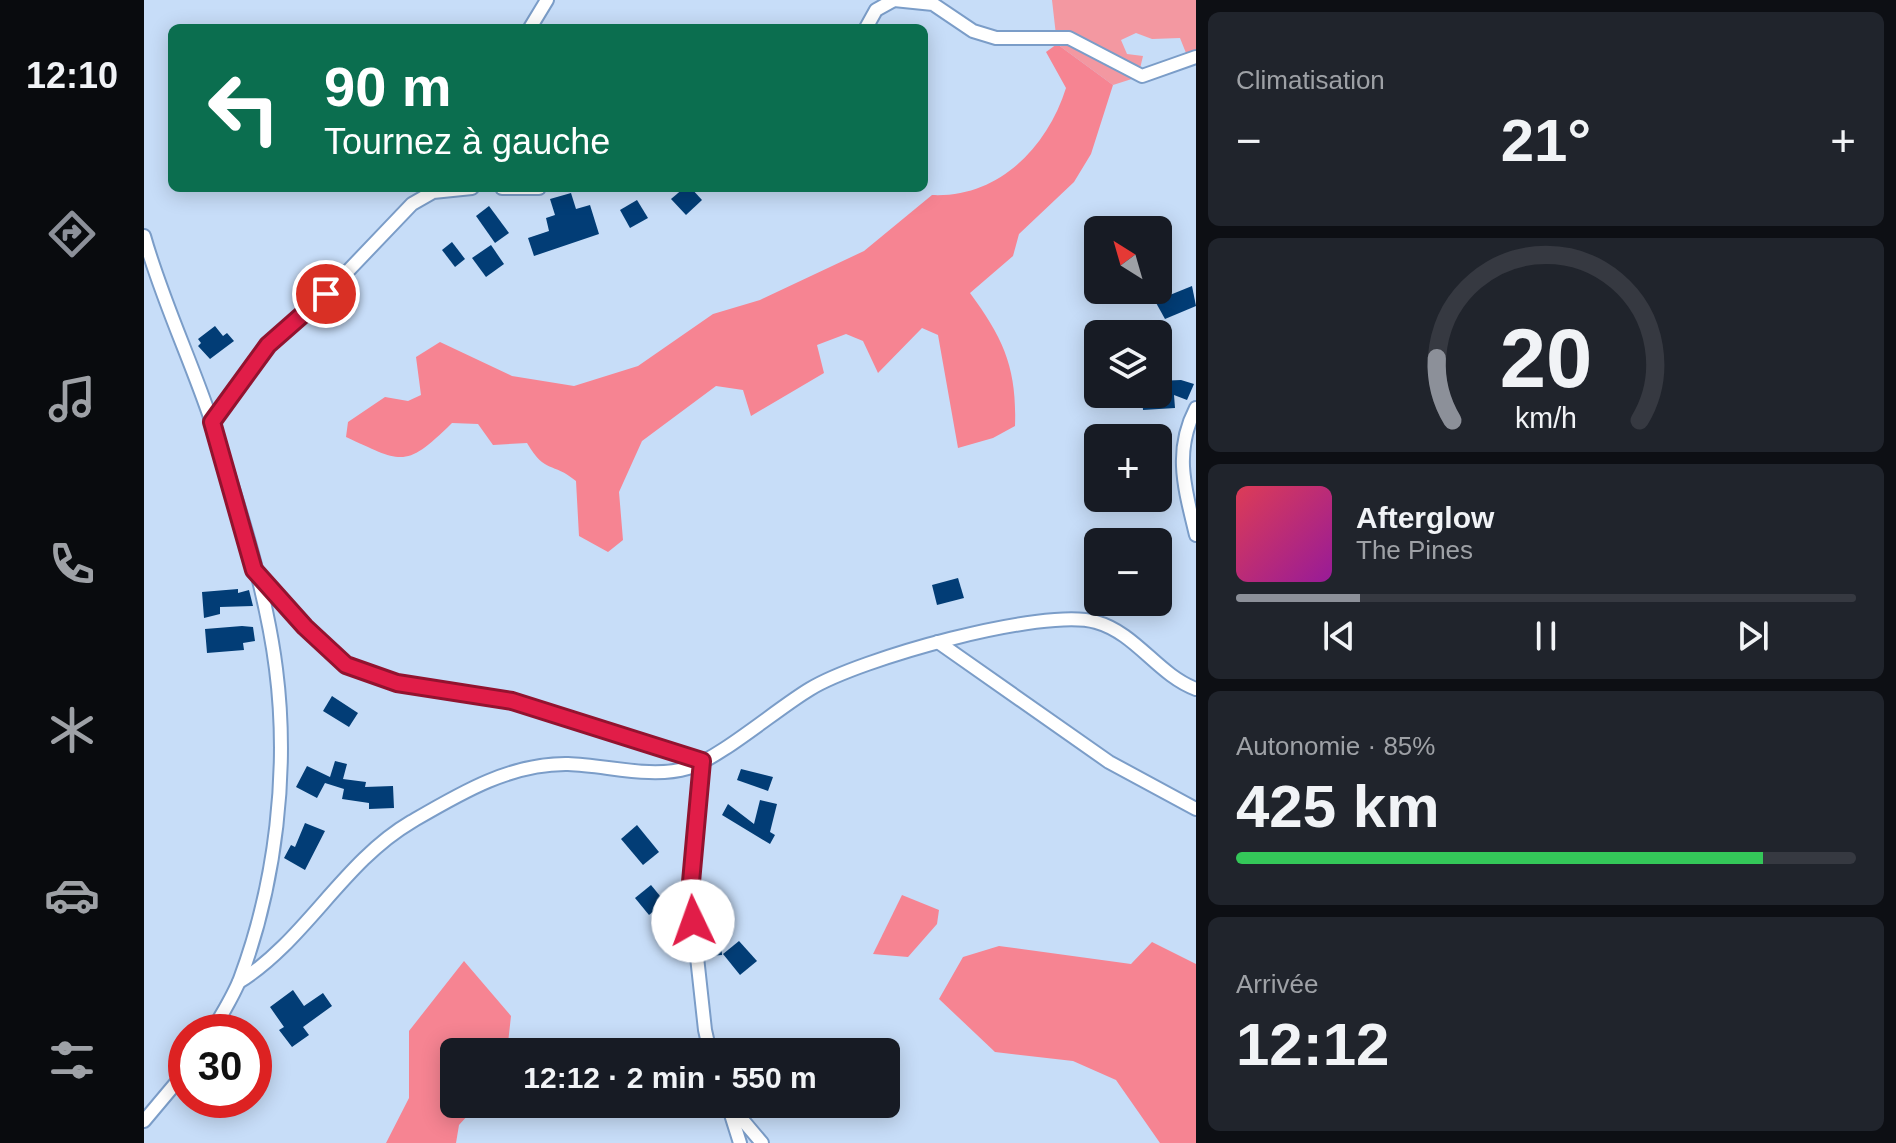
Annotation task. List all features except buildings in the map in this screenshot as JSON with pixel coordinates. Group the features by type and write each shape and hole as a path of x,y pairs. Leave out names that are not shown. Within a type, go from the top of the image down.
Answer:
{"street":[{"path":"532,24 547,0"},
{"path":"868,24 876,10 894,0 933,4 973,31 996,38 1069,38 1142,76 1196,57"},
{"path":"212,422 268,345 326,294 422,192"},
{"path":"144,236 148,264 212,422 254,570 276,665 280,751 268,890 239,982 222,1014"},
{"path":"1196,408 1183,438 1181,469 1196,535"},
{"path":"254,570 305,627 346,665 397,683 512,701 702,761"},
{"path":"239,982 266,965 305,921 391,836 495,777 550,764 671,770 702,761 837,674 938,642 1055,620 1096,622 1129,640 1196,689"},
{"path":"938,642 1109,762 1196,809"},
{"path":"702,761 690,893 707,1038"},
{"path":"144,1121 168,1092"},
{"path":"732,1118 740,1143"},
{"path":"740,1118 762,1143"}],"shaded area":[{"path":"1052,0 1196,0 1196,51 1186,53 1180,38 1152,39 1136,33 1121,40 1127,54 1143,56 1138,77 1113,85 1057,44"},
{"path":"1057,44 1113,85 1091,154 1074,182 1019,234 1013,256 970,293 992,325 1006,355 1014,388 1015,426 993,438 958,448 938,335 922,328 878,373 863,341 846,334 817,345 824,373 751,416 743,390 716,386 642,441 619,492 623,540 608,552 579,536 576,481 539,460 527,443 493,445 478,424 452,423 424,448 403,457 380,452 346,437 348,422 385,397 408,401 421,395 416,357 440,342 512,376 574,386 638,366 713,314 760,300 864,251 932,195 956,194 998,178 1033,149 1057,110 1066,88 1046,52"},
{"path":"902,895 939,910 937,924 908,957 873,954"},
{"path":"1152,942 1196,964 1196,1143 1160,1143 1116,1080 1073,1061 995,1052 939,999 963,957 999,946 1131,964"},
{"path":"464,961 511,1016 509,1038 440,1038 440,1118 465,1118 459,1125 456,1143 386,1143 409,1098 409,1031"}],"route":[{"path":"326,294 268,345 212,422 254,570 305,627 346,665 397,683 512,701 702,761 690,893 693,921"}]}
